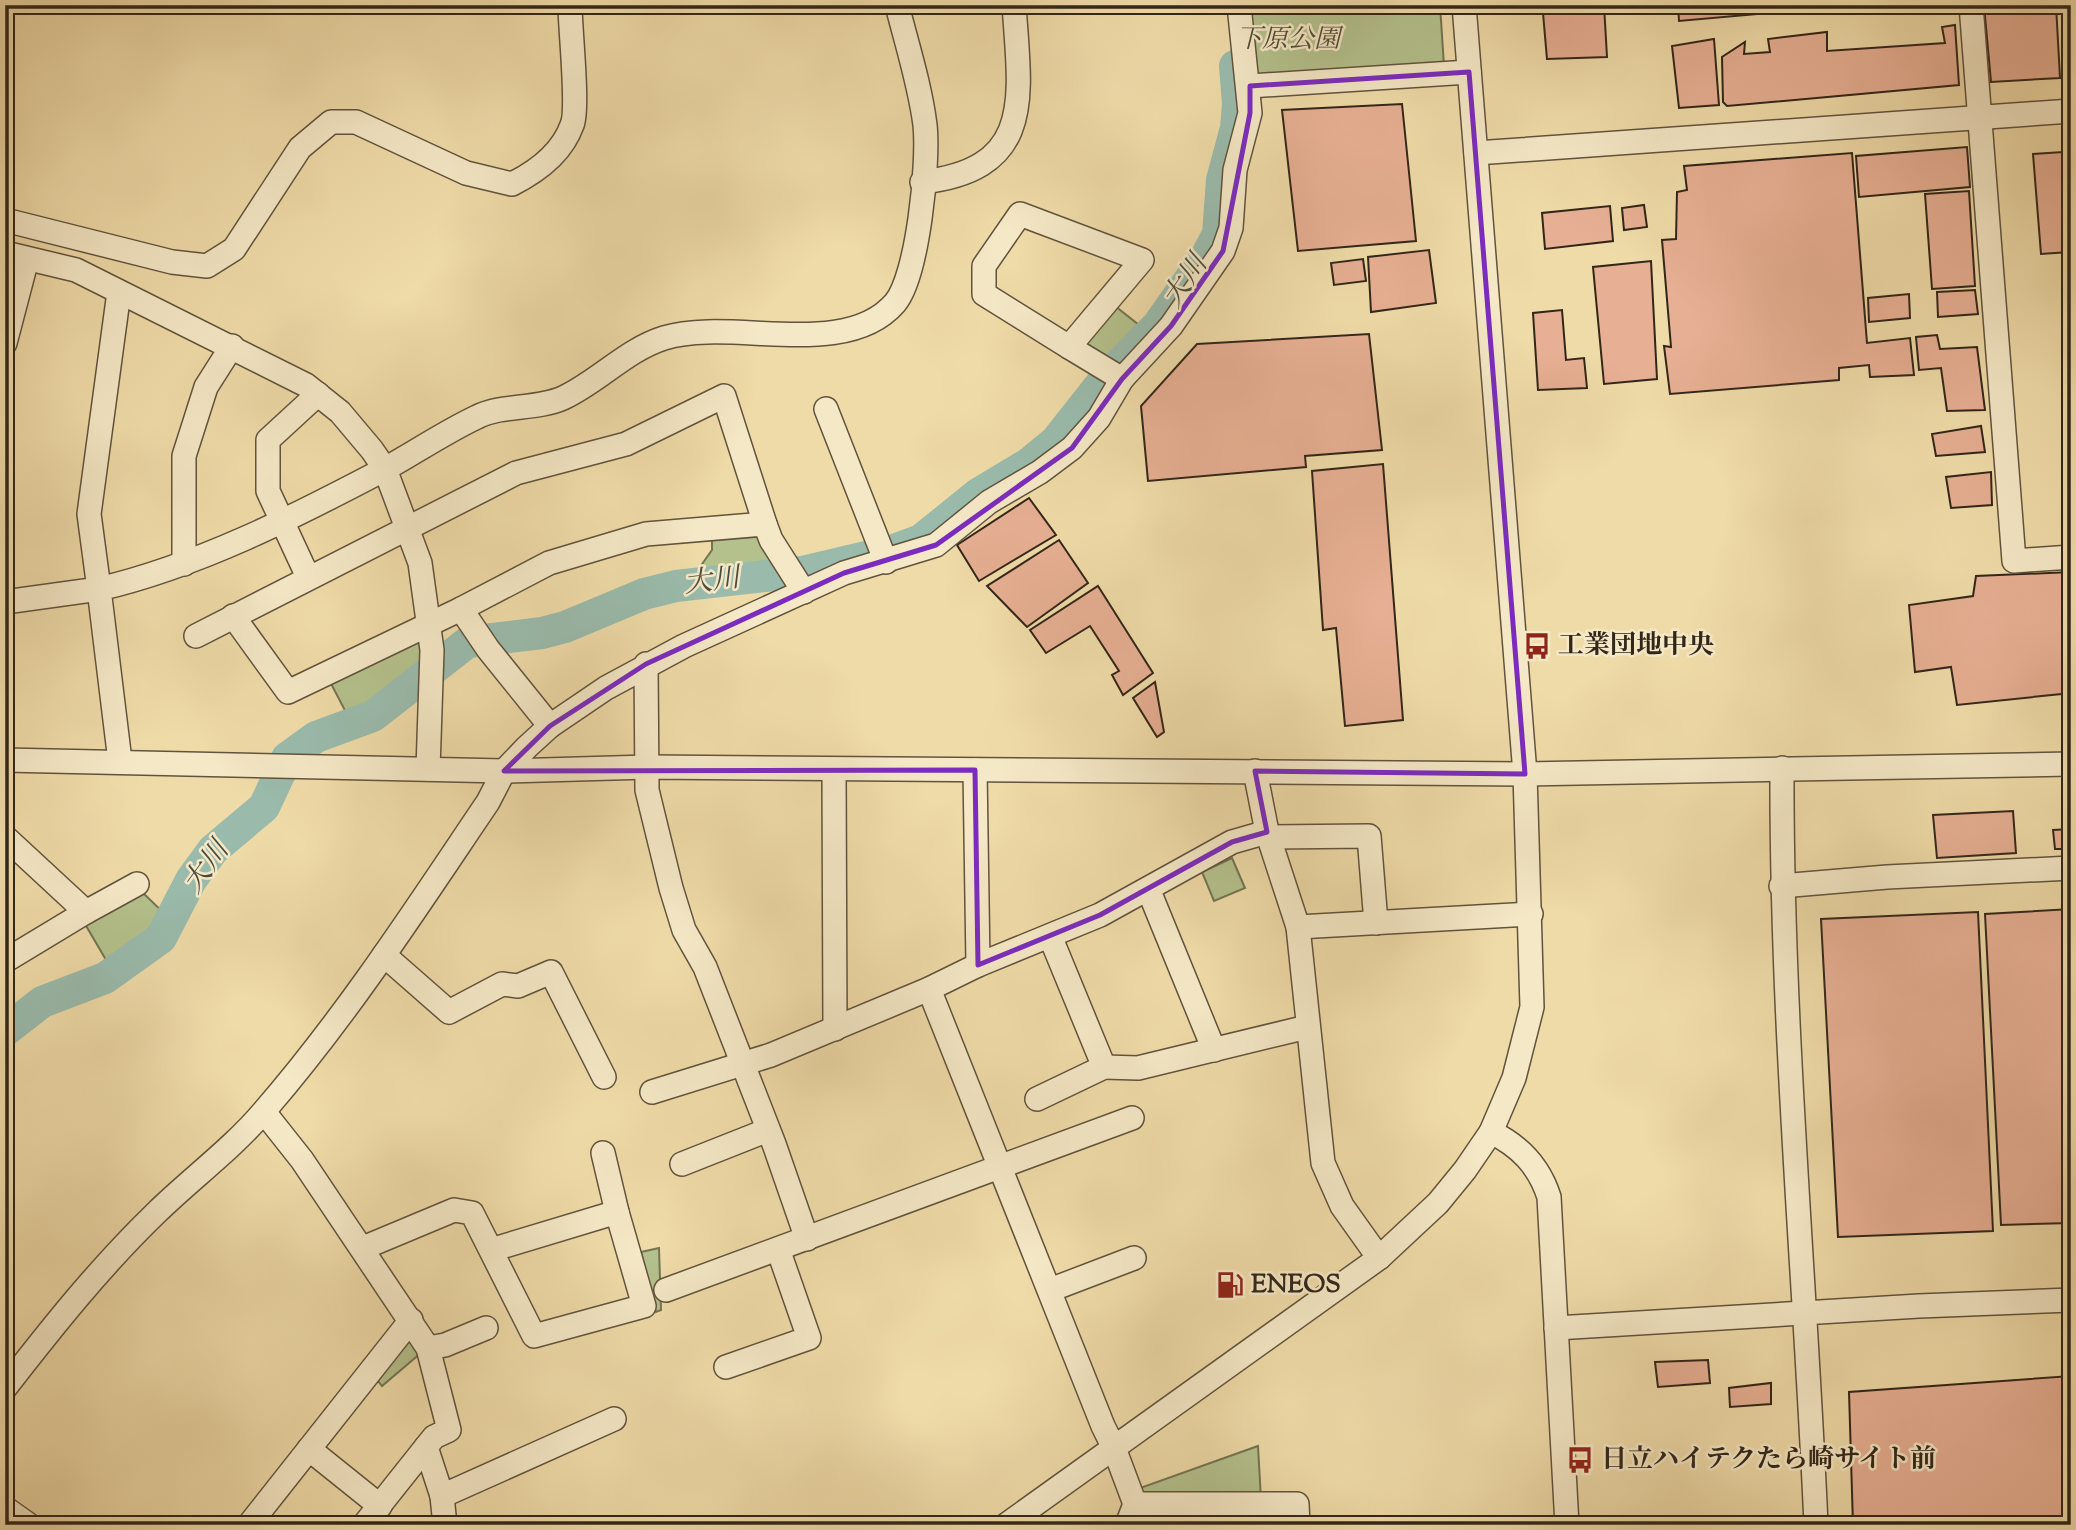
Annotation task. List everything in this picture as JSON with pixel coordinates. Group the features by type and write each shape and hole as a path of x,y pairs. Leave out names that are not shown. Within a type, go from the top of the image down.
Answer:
{"street":[{"path":"5,220 172,262 207,266 233,249 300,148 331,122 356,122 466,173 512,184 536,172 561,147 574,122 570,5"},
{"path":"5,602 99,589 184,564 385,469 480,415 560,400 644,345 666,338 704,332 845,332 863,326 895,303 907,285 914,257 922,183 926,130 897,5"},
{"path":"922,183 952,179 975,170 994,157 1007,142 1015,113 1017,57 1014,5"},
{"path":"5,1388 80,1291 158,1211 231,1146 264,1112 342,1017 488,802 504,771 550,726 646,664 796,580 844,573 936,545 989,502 1040,472 1072,448 1099,418 1121,379 1171,326 1223,251 1231,228 1235,170 1250,113 1250,86 1239,5"},
{"path":"1006,1525 1379,1258 1438,1203 1491,1132 1514,1078 1532,1007 1525,774 1464,5"},
{"path":"1971,5 2014,561 2071,557"},
{"path":"1250,86 1469,72"},
{"path":"1476,153 2071,111"},
{"path":"1069,347 1142,260 1020,214 985,266 984,294 1098,366 1121,379"},
{"path":"5,343 16,256 76,270 232,346 318,394 340,412 385,469 421,563 432,650 428,769"},
{"path":"119,292 89,514 120,761"},
{"path":"184,564 184,456 206,387 232,346"},
{"path":"308,577 268,492 268,440 318,394"},
{"path":"196,636 516,473 626,444 724,396 765,524 796,580"},
{"path":"826,409 886,562"},
{"path":"233,616 288,692 430,623 465,615 549,563 646,534 765,524"},
{"path":"465,615 488,649 550,726"},
{"path":"646,664 647,790 671,888 684,930 705,967 807,1239"},
{"path":"5,760 504,771 648,767 1525,774 2071,764"},
{"path":"1782,768 1782,886 1807,1315 1816,1525"},
{"path":"834,769 835,1029"},
{"path":"975,771 978,965"},
{"path":"1255,771 1268,835 1298,927 1323,1163 1342,1206 1379,1258"},
{"path":"652,1092 741,1064 835,1029 929,989 1149,891 1232,842 1268,835 1369,836 1376,923"},
{"path":"5,837 86,912"},
{"path":"1782,886 1887,877 2071,868"},
{"path":"5,961 137,884"},
{"path":"1149,891 1214,1050"},
{"path":"1298,927 1531,914"},
{"path":"1050,936 1104,1068"},
{"path":"384,955 449,1012 502,984 518,986 551,972 604,1077"},
{"path":"929,989 1114,1448 1131,1514 1297,1504 1298,1525"},
{"path":"1037,1099 1104,1068 1138,1068 1307,1027"},
{"path":"264,1112 302,1160 428,1348 449,1430 434,1437 364,1525"},
{"path":"666,1290 1132,1118"},
{"path":"682,1164 768,1130"},
{"path":"1491,1132 1522,1152 1543,1181 1550,1217 1567,1525"},
{"path":"363,1248 454,1210 472,1213 534,1336 644,1306 603,1153"},
{"path":"491,1250 617,1212"},
{"path":"726,1367 809,1338 778,1249"},
{"path":"1050,1290 1134,1258"},
{"path":"1556,1328 1807,1315 1919,1306 2071,1300"},
{"path":"249,1525 411,1320"},
{"path":"428,1348 445,1345 486,1328"},
{"path":"442,1496 614,1419"},
{"path":"426,1447 442,1496 445,1525"},
{"path":"309,1449 380,1506"},
{"path":"5,1508 29,1525"}],"highlighted area":[{"path":"1469,72 1525,774 1255,771 1267,832 1232,842 1100,915 978,965 975,770 504,771 550,726 646,664 844,573 936,545 1072,448 1122,379 1171,326 1223,251 1250,113 1250,86"}],"green space":[{"name":"下原公園","path":"1247,5 1440,5 1444,66 1256,77"},
{"path":"1110,302 1144,329 1109,370 1079,338"},
{"path":"763,527 787,570 690,581 712,550 712,531"},
{"path":"409,637 423,643 425,672 372,713 351,722 327,676"},
{"path":"1232,858 1245,888 1214,901 1202,872"},
{"path":"141,891 167,916 156,930 109,965 82,919"},
{"path":"659,1248 661,1310 656,1312 641,1252"},
{"path":"412,1331 422,1352 382,1386 375,1377"},
{"path":"1258,1446 1261,1500 1144,1500 1140,1488"}],"building":[{"path":"1604,5 1607,57 1547,59 1543,13"},
{"path":"1678,5 1858,5 1679,21"},
{"path":"1984,5 2056,5 2060,78 1991,82"},
{"path":"1955,25 1959,85 1727,106 1723,102 1722,57 1745,42 1744,54 1770,52 1768,39 1827,32 1827,51 1945,43 1942,27"},
{"path":"1714,39 1719,105 1679,108 1672,46"},
{"path":"1402,104 1416,241 1298,251 1282,110"},
{"path":"1967,147 1970,187 1859,197 1856,156"},
{"path":"2063,152 2069,252 2041,254 2033,154"},
{"path":"1852,153 1867,343 1910,338 1914,375 1870,377 1869,365 1839,368 1839,380 1670,394 1664,346 1671,347 1662,240 1676,239 1677,192 1687,190 1684,166"},
{"path":"1969,191 1975,286 1932,289 1925,194"},
{"path":"1644,205 1647,227 1624,230 1622,208"},
{"path":"1610,206 1613,241 1545,249 1542,213"},
{"path":"1429,250 1436,303 1371,312 1368,257"},
{"path":"1363,259 1366,281 1334,285 1331,263"},
{"path":"1651,261 1657,379 1604,384 1593,267"},
{"path":"1975,290 1978,314 1938,317 1937,292"},
{"path":"1909,294 1910,318 1869,322 1868,298"},
{"path":"1562,310 1566,360 1584,358 1587,388 1538,390 1533,313"},
{"path":"1369,334 1382,450 1305,456 1306,467 1148,481 1141,406 1197,344"},
{"path":"1937,335 1940,349 1977,347 1985,410 1947,411 1941,368 1919,370 1916,337"},
{"path":"1981,426 1985,452 1936,456 1932,434"},
{"path":"1383,464 1403,720 1345,726 1336,628 1323,630 1312,471"},
{"path":"1991,472 1992,505 1951,508 1946,477"},
{"path":"1029,498 1056,535 979,581 957,545"},
{"path":"1059,540 1088,583 1027,627 987,586"},
{"path":"2071,572 2071,693 1957,705 1951,667 1915,672 1909,605 1973,596 1976,576"},
{"path":"1098,586 1153,673 1123,695 1112,675 1119,671 1090,626 1046,653 1030,630"},
{"path":"1155,682 1164,732 1157,737 1133,698"},
{"path":"2013,811 2016,853 1937,858 1933,815"},
{"path":"2071,829 2071,849 2055,849 2053,830"},
{"path":"2071,909 2071,1223 2001,1225 1985,914"},
{"path":"1978,912 1993,1231 1838,1237 1821,919"},
{"path":"1708,1360 1710,1383 1658,1387 1655,1362"},
{"path":"2071,1376 2071,1525 1853,1525 1849,1392"},
{"path":"1771,1383 1771,1404 1730,1407 1729,1388"}],"waterway":[{"name":"大川","path":"5,1031 42,1002 105,978 161,938 191,880 213,850 264,807 287,758 316,737 373,716 468,642 542,633 565,627 644,594 676,586 802,572 891,551 921,540 978,494 1028,464 1056,441 1105,379 1158,325 1207,255 1218,234 1222,180 1236,128 1238,104 1235,66"}],"place":[{"name":"工業団地中央","path":"1537,646"},
{"name":"ENEOS","path":"1230,1285"},
{"name":"日立ハイテクたら崎サイト前","path":"1580,1460"}]}
